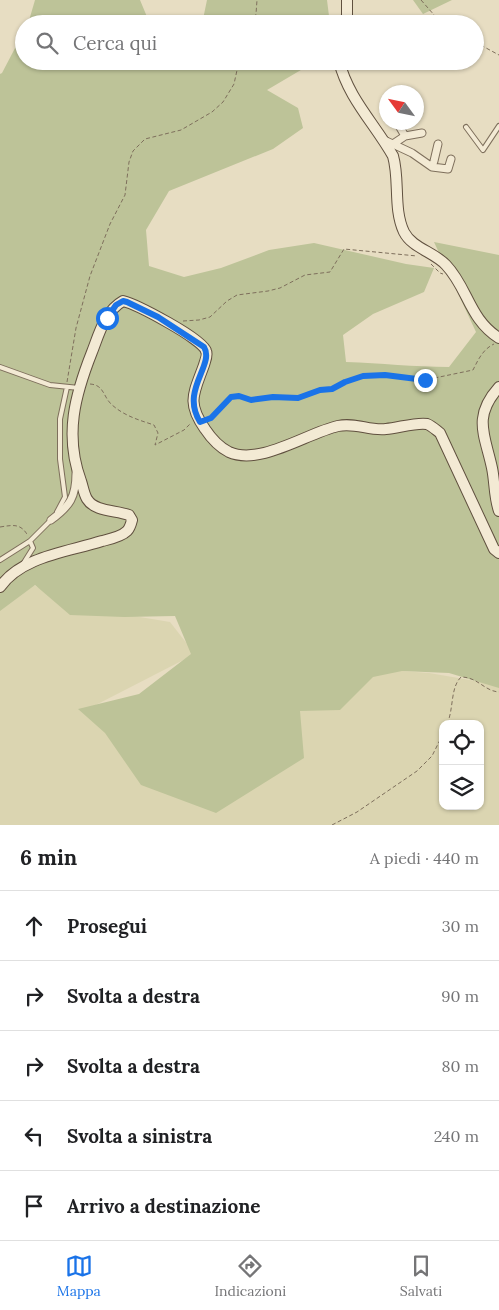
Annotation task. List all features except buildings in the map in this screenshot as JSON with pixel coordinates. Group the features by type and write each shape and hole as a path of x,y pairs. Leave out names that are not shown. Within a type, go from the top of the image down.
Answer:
{"street":[{"path":"347,0 347,15"},
{"path":"341,70 351,92 393,156 396,168 399,218 404,231 409,239 435,256 450,271 484,327 499,338"},
{"path":"402,130 406,136"},
{"path":"392,144 406,136 422,133"},
{"path":"382,139 412,153 432,166 448,169 451,159"},
{"path":"432,166 438,144"},
{"path":"51,520 66,509 73,497 76,484 73,419 79,387 98,335 116,305 123,301 158,317 194,339 207,352 193,396 193,408 199,421 217,443 229,452 251,455 266,453 338,426 357,425 382,430 419,424 429,425 440,433 494,549 499,553"},
{"path":"499,387 487,404 483,415 482,428 492,469 499,511"},
{"path":"0,587 12,573 20,568 62,552 123,534 131,526 132,520 129,515 102,509 87,500 76,468"}],"lane":[{"path":"466,126 483,150 499,126"},
{"path":"0,367 50,385 79,387"},
{"path":"0,560 30,541 51,520 65,497 60,459 60,420 67,387"},
{"path":"20,568 33,548 30,541"}],"path":[{"path":"256,15 257,0"},
{"path":"421,0 434,15"},
{"path":"484,47 499,55"},
{"path":"67,387 76,328 90,276 110,224 125,196 133,151 146,139 181,130 212,112 223,102 234,84 237,70"},
{"path":"177,322 210,317 227,301 237,295 268,292 305,275 330,272 344,249 422,257"},
{"path":"429,261 440,273 444,274 450,271"},
{"path":"79,387 92,384 98,386 103,390 110,403 117,409 134,418 154,425 158,433 155,445 184,430 189,424 211,418 231,397 239,396 251,400 273,397 298,398 320,390 332,389 363,376 385,375 425,380 459,374 473,370 481,355 489,346 499,342"},
{"path":"0,527 17,525 24,529 30,541"},
{"path":"448,720 456,686 461,677 473,678 493,692 499,692"},
{"path":"332,825 357,812 417,771 432,756 439,742"}],"shaded area":[{"path":"22,579 73,606 170,622 195,654 86,710 297,703 375,669 429,673 499,685 499,825 0,825 0,597"}],"green space":[{"path":"35,0 140,0 146,15 31,15"},
{"path":"207,0 327,0 329,15 204,15"},
{"path":"413,0 452,0 423,14"},
{"path":"15,48 15,70 301,70 267,90 298,108 303,128 273,149 169,191 146,230 149,266 184,277 221,268 269,250 314,243 406,264 434,268 424,292 373,314 343,335 346,362 449,367 476,332 434,242 499,255 499,688 449,673 402,671 373,677 340,710 300,711 304,758 216,813 141,785 105,733 78,709 139,694 191,654 175,616 70,615 35,585 0,611 0,74"}],"route":[{"path":"107,318 116,305 123,301 127,302 158,317 204,347 207,352 206,359 193,396 193,408 200,422 211,418 231,397 239,396 251,400 273,397 298,398 320,390 332,389 363,376 385,375 425,380"}]}
